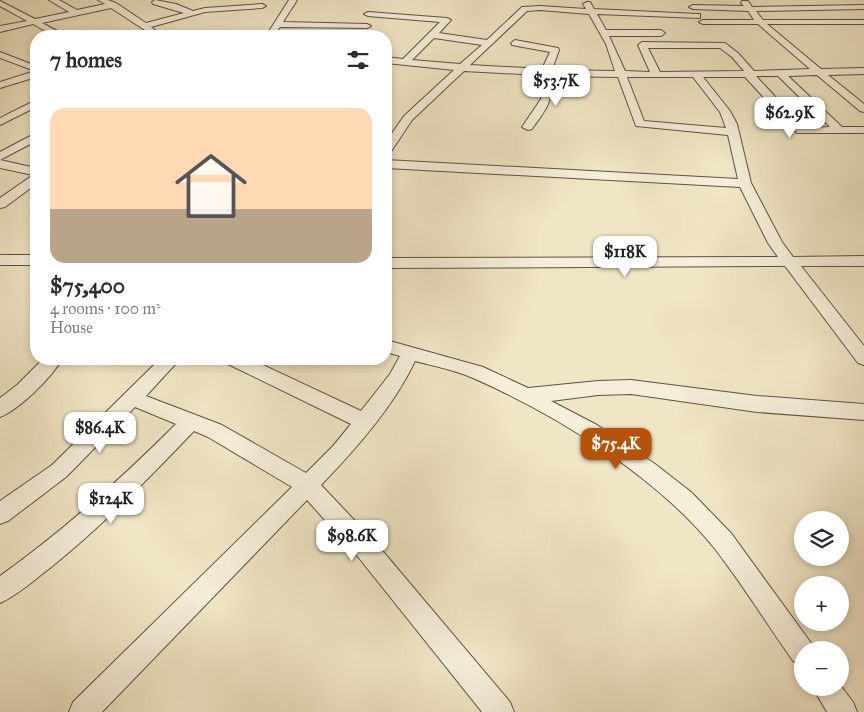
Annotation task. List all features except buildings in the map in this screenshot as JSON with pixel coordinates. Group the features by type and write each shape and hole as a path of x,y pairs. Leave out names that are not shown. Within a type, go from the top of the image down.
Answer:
{"street":[{"path":"53,0 76,13"},
{"path":"102,0 150,30"},
{"path":"205,10 212,0"},
{"path":"274,30 293,0"},
{"path":"588,0 588,8 610,44 637,121 640,124 732,132"},
{"path":"743,0 761,22 864,109"},
{"path":"787,0 797,9"},
{"path":"828,0 838,8"},
{"path":"156,2 191,13"},
{"path":"0,3 50,30"},
{"path":"692,3 749,9 864,7"},
{"path":"692,3 709,32"},
{"path":"0,29 113,6"},
{"path":"145,26 205,10 262,6"},
{"path":"365,30 368,14 364,6 371,6"},
{"path":"392,149 408,118 527,8 761,22 864,22"},
{"path":"368,14 447,20 448,22 406,62"},
{"path":"278,24 367,26"},
{"path":"604,33 668,33"},
{"path":"678,33 685,44"},
{"path":"433,35 489,43"},
{"path":"515,43 554,48 546,72 546,99 539,113 528,127"},
{"path":"656,74 642,45 685,44 725,46 801,131 864,130"},
{"path":"0,55 30,67"},
{"path":"392,61 462,68 622,74 750,74 864,71"},
{"path":"780,73 839,130"},
{"path":"696,74 725,111 745,183 768,231 789,262 864,358"},
{"path":"0,85 24,83 30,78"},
{"path":"0,122 30,106"},
{"path":"0,158 30,140"},
{"path":"392,162 502,172 745,183"},
{"path":"0,164 30,171"},
{"path":"0,204 30,182"},
{"path":"0,260 30,260"},
{"path":"392,263 864,262"},
{"path":"392,348 477,372 590,431 648,470 684,498 723,541 794,641"},
{"path":"83,712 306,484 340,452 397,379 410,353"},
{"path":"2,405 24,390 47,365"},
{"path":"0,514 59,471 164,365"},
{"path":"247,365 364,421"},
{"path":"526,396 598,388 630,388 757,404 864,412"},
{"path":"131,398 223,435 306,484 367,550 500,712"},
{"path":"0,591 41,563 119,494 191,421"},
{"path":"832,696 843,712"}]}
